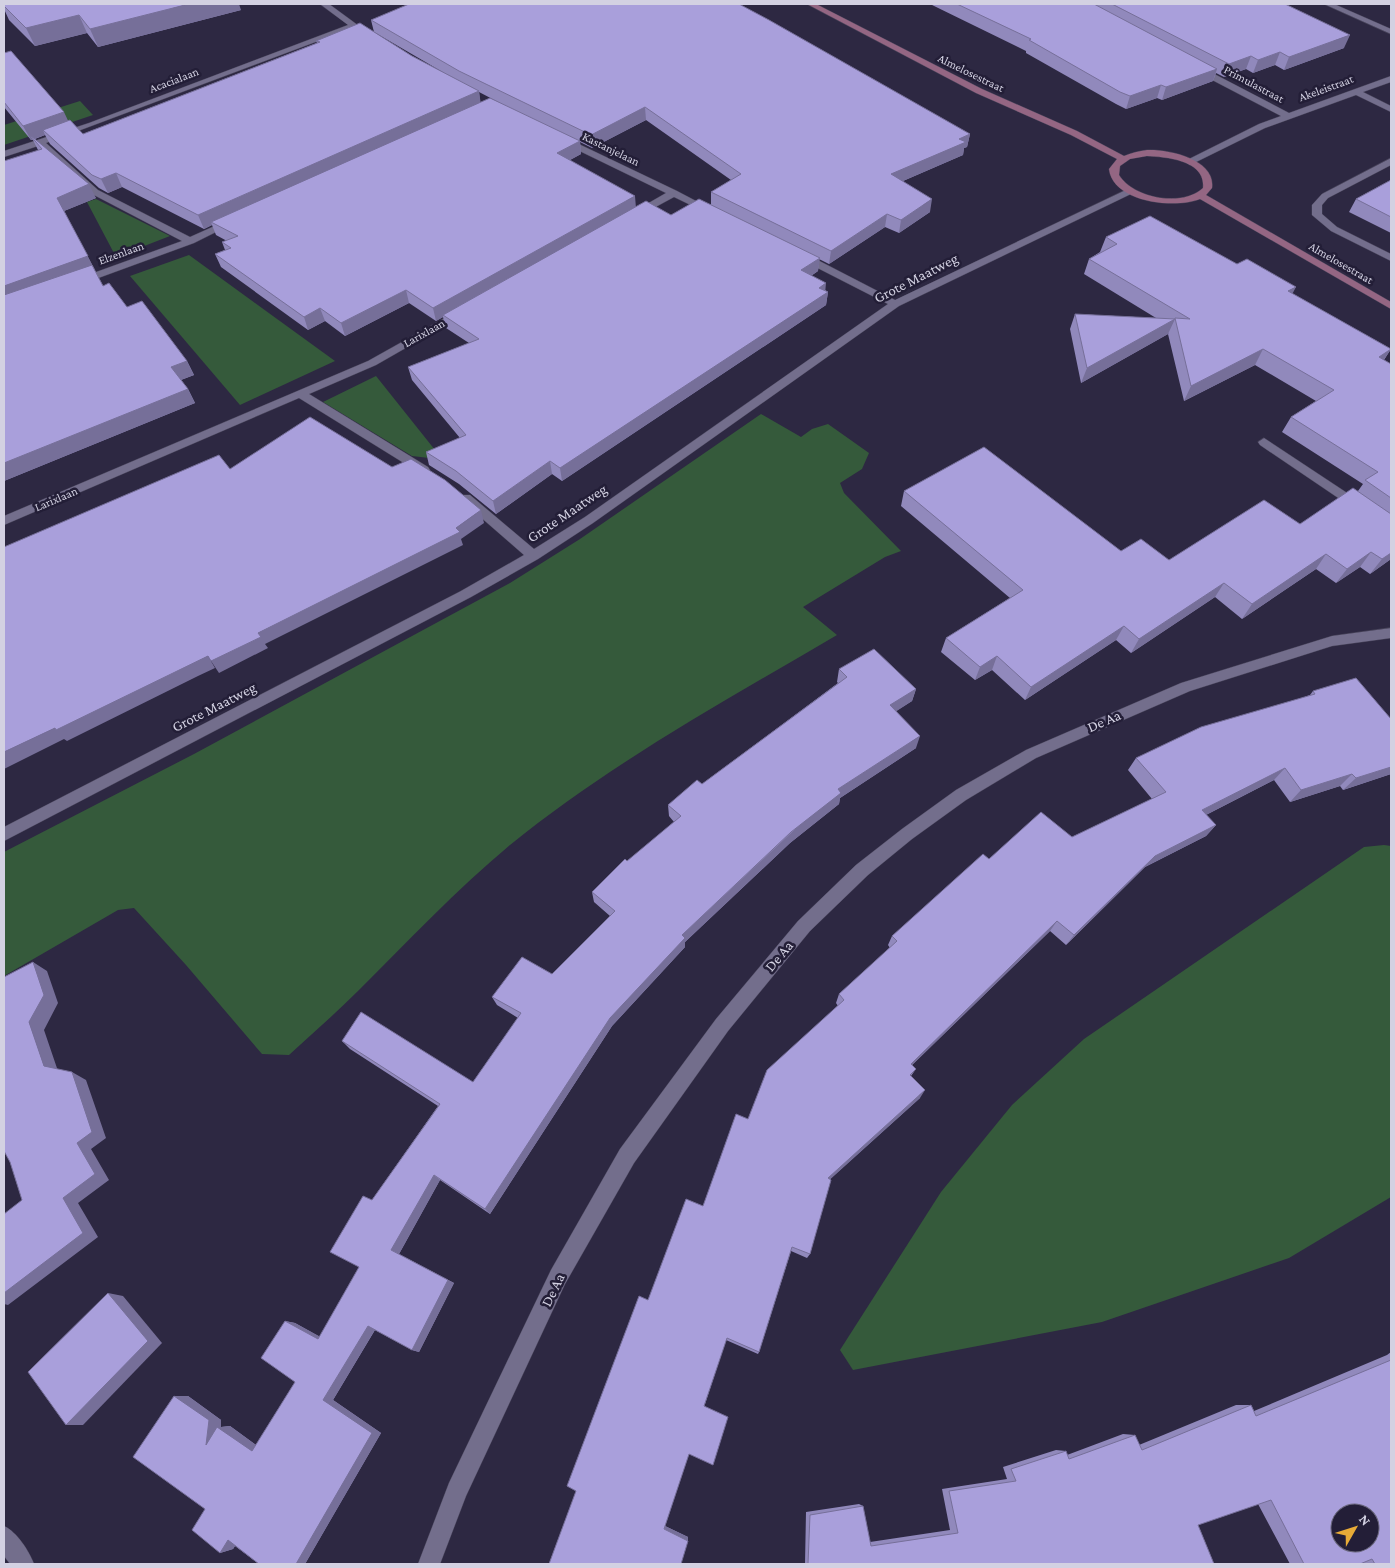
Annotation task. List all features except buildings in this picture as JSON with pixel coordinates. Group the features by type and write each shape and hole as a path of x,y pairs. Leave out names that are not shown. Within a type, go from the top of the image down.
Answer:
{"street":[{"path":"324,4 377,43"},
{"name":"Almelosestraat","path":"811,4 970,87 1074,133 1123,159"},
{"path":"1328,4 1391,32"},
{"name":"Acacialaan","path":"4,154 40,143 352,26"},
{"name":"Primulastraat","path":"1186,62 1287,116"},
{"name":"Akeleistraat","path":"1190,162 1262,126 1391,79"},
{"path":"1355,91 1391,109"},
{"name":"Kastanjelaan","path":"552,134 718,215"},
{"name":"Elzenlaan","path":"40,143 95,192 190,241"},
{"path":"1147,153 1162,154 1190,162 1200,168 1206,175 1209,183 1207,190 1189,200 1175,201 1144,197 1130,191 1116,178 1114,170 1116,164 1123,159 1147,153"},
{"path":"1391,161 1325,196 1317,206 1317,215 1334,229 1391,258"},
{"name":"Grote Maatweg","path":"4,834 466,594 533,556 589,520 895,304 1130,191"},
{"path":"622,222 674,193"},
{"name":"Almelosestraat","path":"1200,195 1391,306"},
{"name":"Elzenlaan","path":"69,285 190,241 244,217"},
{"path":"790,250 895,304"},
{"name":"Larixlaan","path":"4,521 372,363 475,305"},
{"path":"302,394 437,478"},
{"path":"1264,442 1391,528"},
{"path":"454,488 533,556"},
{"name":"De Aa","path":"429,1564 457,1491 558,1277 627,1156 722,1025 804,926 862,870 907,834 961,796 1031,754 1186,687 1332,641 1391,633"},
{"path":"4,1537 23,1564"}],"green space":[{"path":"80,101 93,115 4,145 4,125"},
{"path":"96,199 170,236 116,257 87,202"},
{"path":"189,255 335,361 240,405 130,276"},
{"path":"376,376 439,455 429,458 412,456 323,402"},
{"path":"761,414 801,437 812,429 828,424 869,453 862,469 840,483 844,493 901,551 885,557 803,607 837,635 669,734 548,815 470,880 350,999 289,1055 262,1054 186,965 134,908 118,910 4,976 4,852 194,754 510,583 580,539"},
{"path":"1391,846 1391,1197 1289,1258 1102,1322 853,1370 840,1350 941,1192 1012,1105 1084,1039 1364,847"}]}
